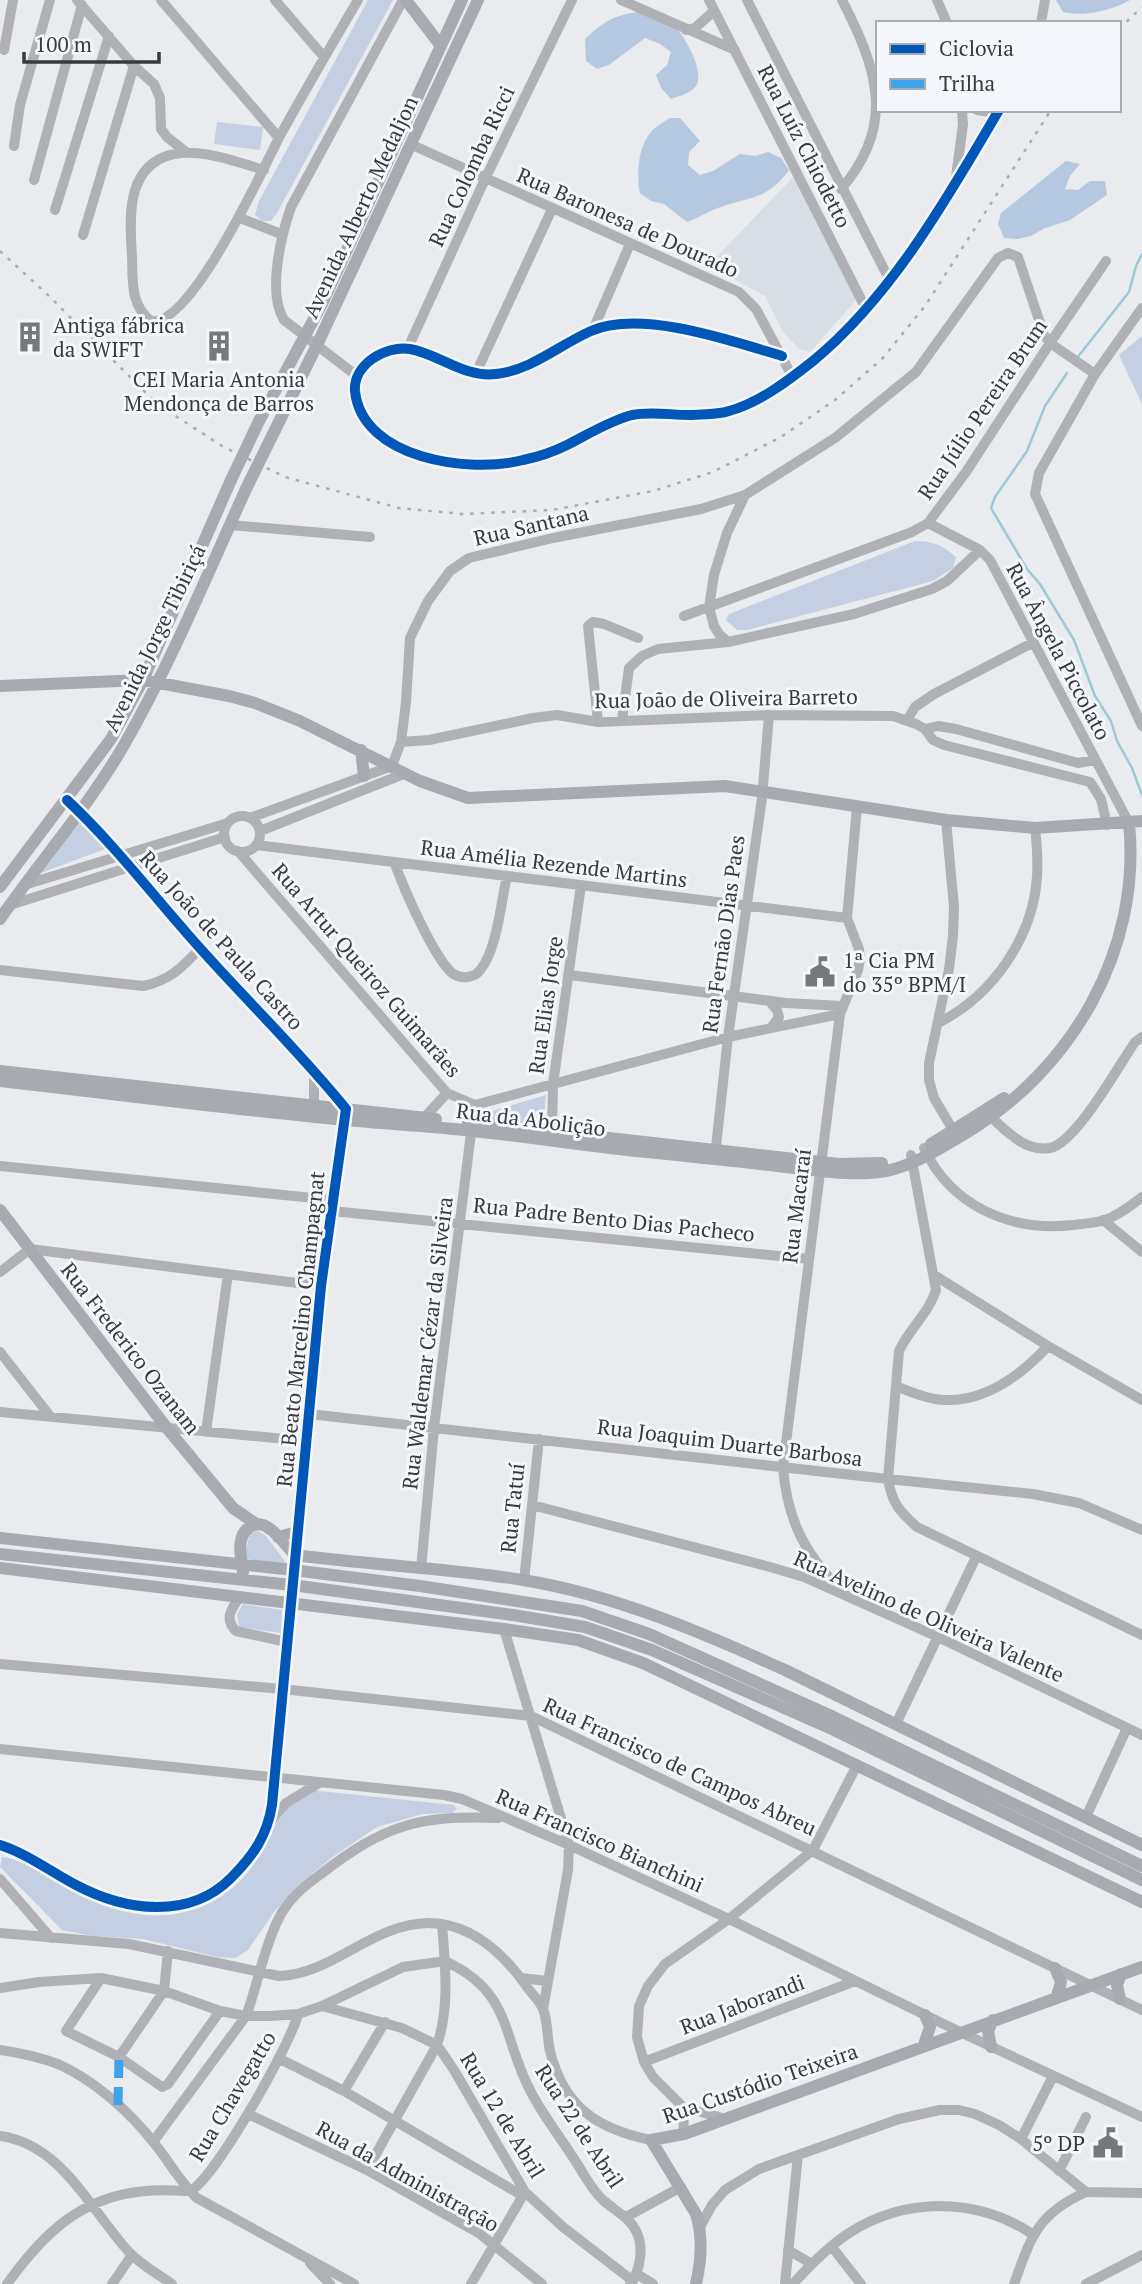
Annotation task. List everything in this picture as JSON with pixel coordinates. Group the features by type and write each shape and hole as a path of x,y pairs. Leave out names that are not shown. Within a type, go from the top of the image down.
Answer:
{"main road":[{"path":"404,0 441,46"},
{"name":"Avenida Alberto Medaljon","path":"259,421 322,304 462,0"},
{"name":"Avenida Alberto Medaljon","path":"275,430 478,0"},
{"name":"Avenida Jorge Tibiriçá","path":"2,881 67,800 111,739 143,680 259,421"},
{"name":"Avenida Jorge Tibiriçá","path":"0,919 81,813 159,682 275,430"},
{"path":"0,686 143,680 195,688 255,703 447,792 468,798 734,787 762,794 946,820 1035,828 1137,822"},
{"path":"361,750 363,776"},
{"name":"Rua da Abolição","path":"0,1071 345,1114 866,1173 898,1168 1026,1092 1087,1017 1118,958 1131,904 1137,822"},
{"name":"Rua da Abolição","path":"0,1081 314,1110"},
{"name":"Rua da Abolição","path":"345,1114 424,1118 472,1127 552,1130 716,1154"},
{"name":"Rua da Abolição","path":"926,1152 953,1130 989,1114"},
{"name":"Rua Frederico Ozanam","path":"0,1210 166,1427 233,1508 256,1524 269,1528 295,1555"},
{"name":"Rua Frederico Ozanam","path":"233,1508 242,1535 240,1550 244,1581"},
{"path":"242,1535 250,1526 256,1524"},
{"path":"278,1537 297,1532"},
{"path":"0,1538 293,1570 582,1611 649,1634 827,1714 1142,1866"},
{"path":"0,1554 292,1585 585,1627 652,1650 832,1729 1142,1880"},
{"path":"295,1555 524,1581 602,1599 679,1624 773,1665 1142,1845"},
{"path":"0,1568 578,1640 613,1651 745,1710 856,1767 1142,1902"},
{"path":"240,1597 244,1581"},
{"name":"Rua Custódio Teixeira","path":"651,2140 684,2134 1142,1967"},
{"path":"1055,1968 1061,1982 1057,1996"},
{"path":"1120,1999 1117,1985 1121,1974"},
{"path":"924,2045 930,2027 925,2015"},
{"path":"991,2047 988,2031 993,2020"},
{"path":"651,2140 696,2214 700,2227 696,2284"}],"street":[{"path":"4,50 13,0"},
{"path":"14,146 20,106 50,0"},
{"path":"162,0 279,138"},
{"path":"275,0 324,57"},
{"path":"264,170 186,152 164,157 147,170 140,179 130,220 136,304 146,318 155,322 175,312 200,280 240,218 264,170 279,138 358,0"},
{"path":"357,376 284,320 277,307 281,234 291,207 404,0"},
{"name":"Rua Colomba Ricci","path":"408,348 485,179 572,0"},
{"path":"621,0 735,50"},
{"name":"Rua Luíz Chiodetto","path":"709,0 866,309"},
{"name":"Rua Luíz Chiodetto","path":"747,0 889,279"},
{"path":"841,189 856,172 864,157 876,116 875,81 863,39 842,0"},
{"path":"937,0 946,21"},
{"path":"1035,0 1043,11"},
{"path":"79,2 134,66 148,76 159,92 161,129 186,152"},
{"path":"34,180 79,2"},
{"path":"686,30 695,28 714,11"},
{"path":"55,210 109,36"},
{"path":"83,235 134,66"},
{"path":"955,182 961,143 962,112"},
{"path":"782,356 667,326 632,325 593,330 516,371 493,375 476,373 408,348 387,352 368,361 357,376 355,386 360,414 373,431 391,445 437,460 491,464 521,461 562,448 628,416 728,411 768,392 792,376 813,360 866,309 914,247 998,112"},
{"name":"Rua Baronesa de Dourado","path":"410,144 739,292 756,309 792,376"},
{"path":"476,373 552,209"},
{"path":"240,218 281,234"},
{"path":"593,330 630,244"},
{"name":"Rua Santana","path":"392,766 401,742 410,638 428,601 450,571 470,558 553,538 701,509 745,495 835,438 916,372 998,258 1004,254 1014,254 1020,260 1049,343"},
{"name":"Rua Júlio Pereira Brum","path":"684,617 912,532 928,523 966,472 1049,343 1106,261"},
{"path":"1142,308 1095,374 1039,472 1035,495 1142,726"},
{"path":"1049,343 1095,374"},
{"path":"728,642 714,626 709,607 714,575 727,533 745,495"},
{"name":"Rua Ângela Piccolato","path":"928,523 979,550 990,560 1108,785 1137,822"},
{"path":"230,525 370,537"},
{"path":"622,720 629,668 642,656 658,649 728,642 854,614 932,589 947,581 979,550"},
{"path":"598,722 589,626 593,622 604,624 638,638"},
{"path":"907,720 915,707 934,694 1034,642"},
{"name":"Rua João de Oliveira Barreto","path":"401,742 429,740 558,715 598,722 769,715 893,716 925,729 933,740 944,745 1108,785"},
{"name":"Rua Fernão Dias Paes","path":"716,1154 728,1037 762,794 769,715"},
{"name":"Rua João de Oliveira Barreto","path":"925,729 938,726 956,729 1078,763 1095,760"},
{"path":"24,886 228,823 237,817 250,818 392,766"},
{"path":"260,831 406,773"},
{"path":"1090,782 1101,799 1107,825"},
{"name":"Rua João de Paula Castro","path":"67,800 200,948 314,1069 345,1114"},
{"name":"Rua Macaraí","path":"847,1596 829,1579 803,1543 785,1494 783,1467 841,1010 858,971 860,959 847,918 857,807"},
{"path":"250,818 260,831"},
{"path":"946,820 954,907 953,936 929,1063 929,1080 934,1098 953,1130"},
{"path":"228,823 225,837 230,846 238,851 248,851 256,845 260,831"},
{"path":"938,1023 960,1012 980,996 1012,954 1025,929 1037,880 1035,828"},
{"path":"10,905 225,837"},
{"name":"Rua Amélia Rezende Martins","path":"256,845 847,918"},
{"name":"Rua Artur Queiroz Guimarães","path":"238,851 447,1093 475,1105 553,1084"},
{"path":"395,864 411,904 443,961 453,974 460,977 471,977 481,970 490,949 507,876"},
{"name":"Rua Elias Jorge","path":"552,1130 553,1084 581,885"},
{"path":"0,970 143,986 165,980 200,948"},
{"path":"570,975 841,1010"},
{"path":"769,1001 779,1017 771,1028"},
{"path":"553,1084 841,1010"},
{"path":"989,1114 1021,1142 1034,1148 1051,1148 1062,1142 1086,1116 1135,1042 1142,1037"},
{"path":"314,1069 314,1110"},
{"path":"424,1118 447,1093"},
{"name":"Rua Beato Marcelino Champagnat","path":"295,1555 321,1286 345,1114"},
{"name":"Rua Waldemar Cézar da Silveira","path":"421,1569 434,1428 472,1127"},
{"path":"926,1152 942,1179 954,1192 997,1217 1028,1225 1057,1227 1103,1220 1125,1210 1142,1197"},
{"path":"912,1159 936,1290 932,1302 909,1332 899,1351 888,1479 891,1497 901,1513 917,1527 1142,1635"},
{"name":"Rua Padre Bento Dias Pacheco","path":"0,1166 461,1223 809,1259"},
{"path":"1103,1220 1142,1252"},
{"path":"0,1272 30,1249 321,1286"},
{"path":"206,1432 228,1274"},
{"path":"934,1275 1048,1346 1142,1400"},
{"path":"896,1387 944,1400 978,1395 1017,1376 1048,1346"},
{"path":"0,1352 50,1416"},
{"path":"0,1412 306,1441"},
{"name":"Rua Joaquim Duarte Barbosa","path":"309,1413 1058,1497 1141,1528"},
{"name":"Rua Tatuí","path":"524,1581 538,1439"},
{"name":"Rua Avelino de Oliveira Valente","path":"532,1505 804,1577 938,1637 1142,1735"},
{"path":"2,1850 105,1898 164,1908 184,1905 207,1895 227,1882 250,1860 264,1837 269,1822 295,1555"},
{"path":"896,1724 976,1557"},
{"path":"240,1597 230,1613 232,1628 239,1633 287,1642"},
{"path":"504,1629 569,1845 568,1870 543,2009"},
{"name":"Rua Francisco de Campos Abreu","path":"0,1664 282,1689 531,1716 1142,2010"},
{"path":"1086,1817 1127,1728"},
{"name":"Rua Francisco Bianchini","path":"0,1749 320,1782 462,1800 569,1845 729,1919 991,2047 1142,2117"},
{"path":"726,2119 683,2107 668,2095 643,2062 637,2037 639,2006 648,1986 665,1964 729,1919 813,1850 856,1767"},
{"path":"269,1822 286,1803 320,1782"},
{"path":"153,2141 246,2016 268,1944 279,1917 291,1899 363,1843 391,1830 423,1820 508,1818"},
{"path":"0,1878 51,1938"},
{"name":"Rua Custódio Teixeira","path":"0,1933 129,1944 279,1976 293,1976 310,1971 384,1933 426,1923 442,1924 477,1937 494,1948 521,1978 543,2009 555,2070 573,2100 585,2113 601,2124 627,2135 651,2140"},
{"path":"367,2170 437,2045 444,2025 442,1924"},
{"path":"118,2057 163,1990 168,1951"},
{"path":"0,1988 39,1982 101,1978 163,1990 220,2011 246,2016 298,2014 322,2006 394,1970 444,1961"},
{"name":"Rua 22 de Abril","path":"444,1961 471,1976 499,2008 532,2095 596,2193 626,2217 638,2235 640,2248 633,2280"},
{"path":"101,1978 66,2031 118,2057 159,2086 164,2087 220,2011"},
{"path":"521,1978 548,1981"},
{"name":"Rua Jaborandi","path":"643,2062 855,1981"},
{"name":"Rua 12 de Abril","path":"322,2006 385,2022 419,2034 437,2045 524,2194 633,2280 653,2284"},
{"name":"Rua Chavegatto","path":"190,2191 197,2188 248,2113 280,2059 298,2014"},
{"path":"344,2091 385,2022"},
{"path":"0,2050 33,2056 78,2075 118,2105 153,2141 197,2198 350,2283"},
{"path":"280,2059 344,2091 524,2194 471,2284"},
{"path":"1021,2139 1053,2076"},
{"path":"683,2107 684,2134"},
{"path":"700,2227 712,2205 725,2190 759,2169 899,2119 940,2110 975,2114 999,2125 1021,2139 1086,2192"},
{"name":"Rua da Administração","path":"248,2113 367,2170 494,2244 541,2284"},
{"path":"1059,2171 1086,2117"},
{"path":"1,2138 27,2144 51,2160 65,2173 132,2255 172,2284"},
{"path":"785,2284 798,2155"},
{"path":"626,2217 681,2187"},
{"path":"7,2284 30,2251 51,2230 91,2204 147,2190 190,2191"},
{"path":"1014,2284 1032,2234 1055,2210 1086,2192 1142,2193"},
{"path":"793,2284 849,2233 874,2220 898,2212 924,2207 976,2208 1012,2220 1032,2234"},
{"path":"832,2247 861,2284"},
{"path":"788,2250 812,2264"},
{"path":"112,2284 132,2255"},
{"path":"1086,2284 1142,2255"},
{"path":"304,2256 330,2284"}],"shaded area":[{"path":"368,0 393,0 277,213 271,221 262,221 255,215 259,201"},
{"path":"1056,0 1130,0 1106,10 1079,14 1063,12"},
{"path":"644,11 670,21 686,42 698,71 696,86 688,92 671,99 661,88 656,75 667,65 671,52 645,38 609,65 597,69 586,61 585,39 592,32 612,19"},
{"path":"670,118 680,118 700,141 689,152 688,165 700,175 713,171 740,154 755,156 768,152 781,158 789,170 765,192 687,222 664,204 651,201 640,193 638,170 643,145 653,130"},
{"path":"217,122 263,127 260,150 214,144"},
{"path":"1066,161 1080,164 1070,176 1065,189 1078,190 1090,181 1105,181 1107,195 1070,220 1031,236 1004,238 998,224 1001,213"},
{"path":"794,176 857,299 810,352 799,349 783,332 765,296 709,265"},
{"path":"1142,336 1142,404 1119,355"},
{"path":"915,541 937,544 946,549 956,557 953,568 933,581 747,630 737,630 726,620 729,614"},
{"path":"82,819 105,849 41,873"},
{"path":"546,1095 543,1129 479,1123 475,1116"},
{"path":"257,1530 266,1536 287,1564 244,1559 250,1533"},
{"path":"243,1604 282,1610 281,1633 239,1627 237,1614"},
{"path":"310,1790 454,1805 457,1809 452,1813 423,1814 377,1827 334,1856 296,1887 274,1912 248,1950 236,1958 217,1957 143,1939 92,1936 62,1930 0,1867 2,1857 10,1858 81,1896 126,1912 172,1914 194,1909 216,1899 241,1880 268,1840 279,1809 288,1801"}],"waterway":[{"path":"1077,358 1129,292 1142,254"},
{"path":"1067,373 1045,406 1027,451 995,497 991,508 1074,640 1095,696 1111,721 1117,741 1132,768 1142,795"}],"railway":[{"path":"1121,27 1142,7"},
{"path":"0,251 157,404 222,446 285,477 399,508 462,514 552,510 653,491 713,472 781,437 835,400 882,359 925,306 1050,112"}],"marked path":[{"path":"118,2105 119,2057"}],"cycle path":[{"path":"782,356 713,336 660,325 612,325 591,331 522,368 496,374 462,369 410,349 391,350 365,365 359,373 355,391 362,414 377,432 397,446 422,456 475,465 501,464 540,456 632,415 715,414 740,407 762,397 813,361 868,307 939,211 998,112"},
{"path":"0,1845 95,1894 115,1901 156,1907 176,1906 214,1891 246,1862 263,1836 272,1805 321,1286 346,1109 118,853 67,800"}],"place":[{"name":"Antiga fábrica da SWIFT","path":"30,337"},
{"name":"CEI Maria Antonia Mendonça de Barros","path":"219,346"},
{"name":"1ª Cia PM do 35º BPM/I","path":"820,972"},
{"name":"5º DP","path":"1108,2143"}]}
